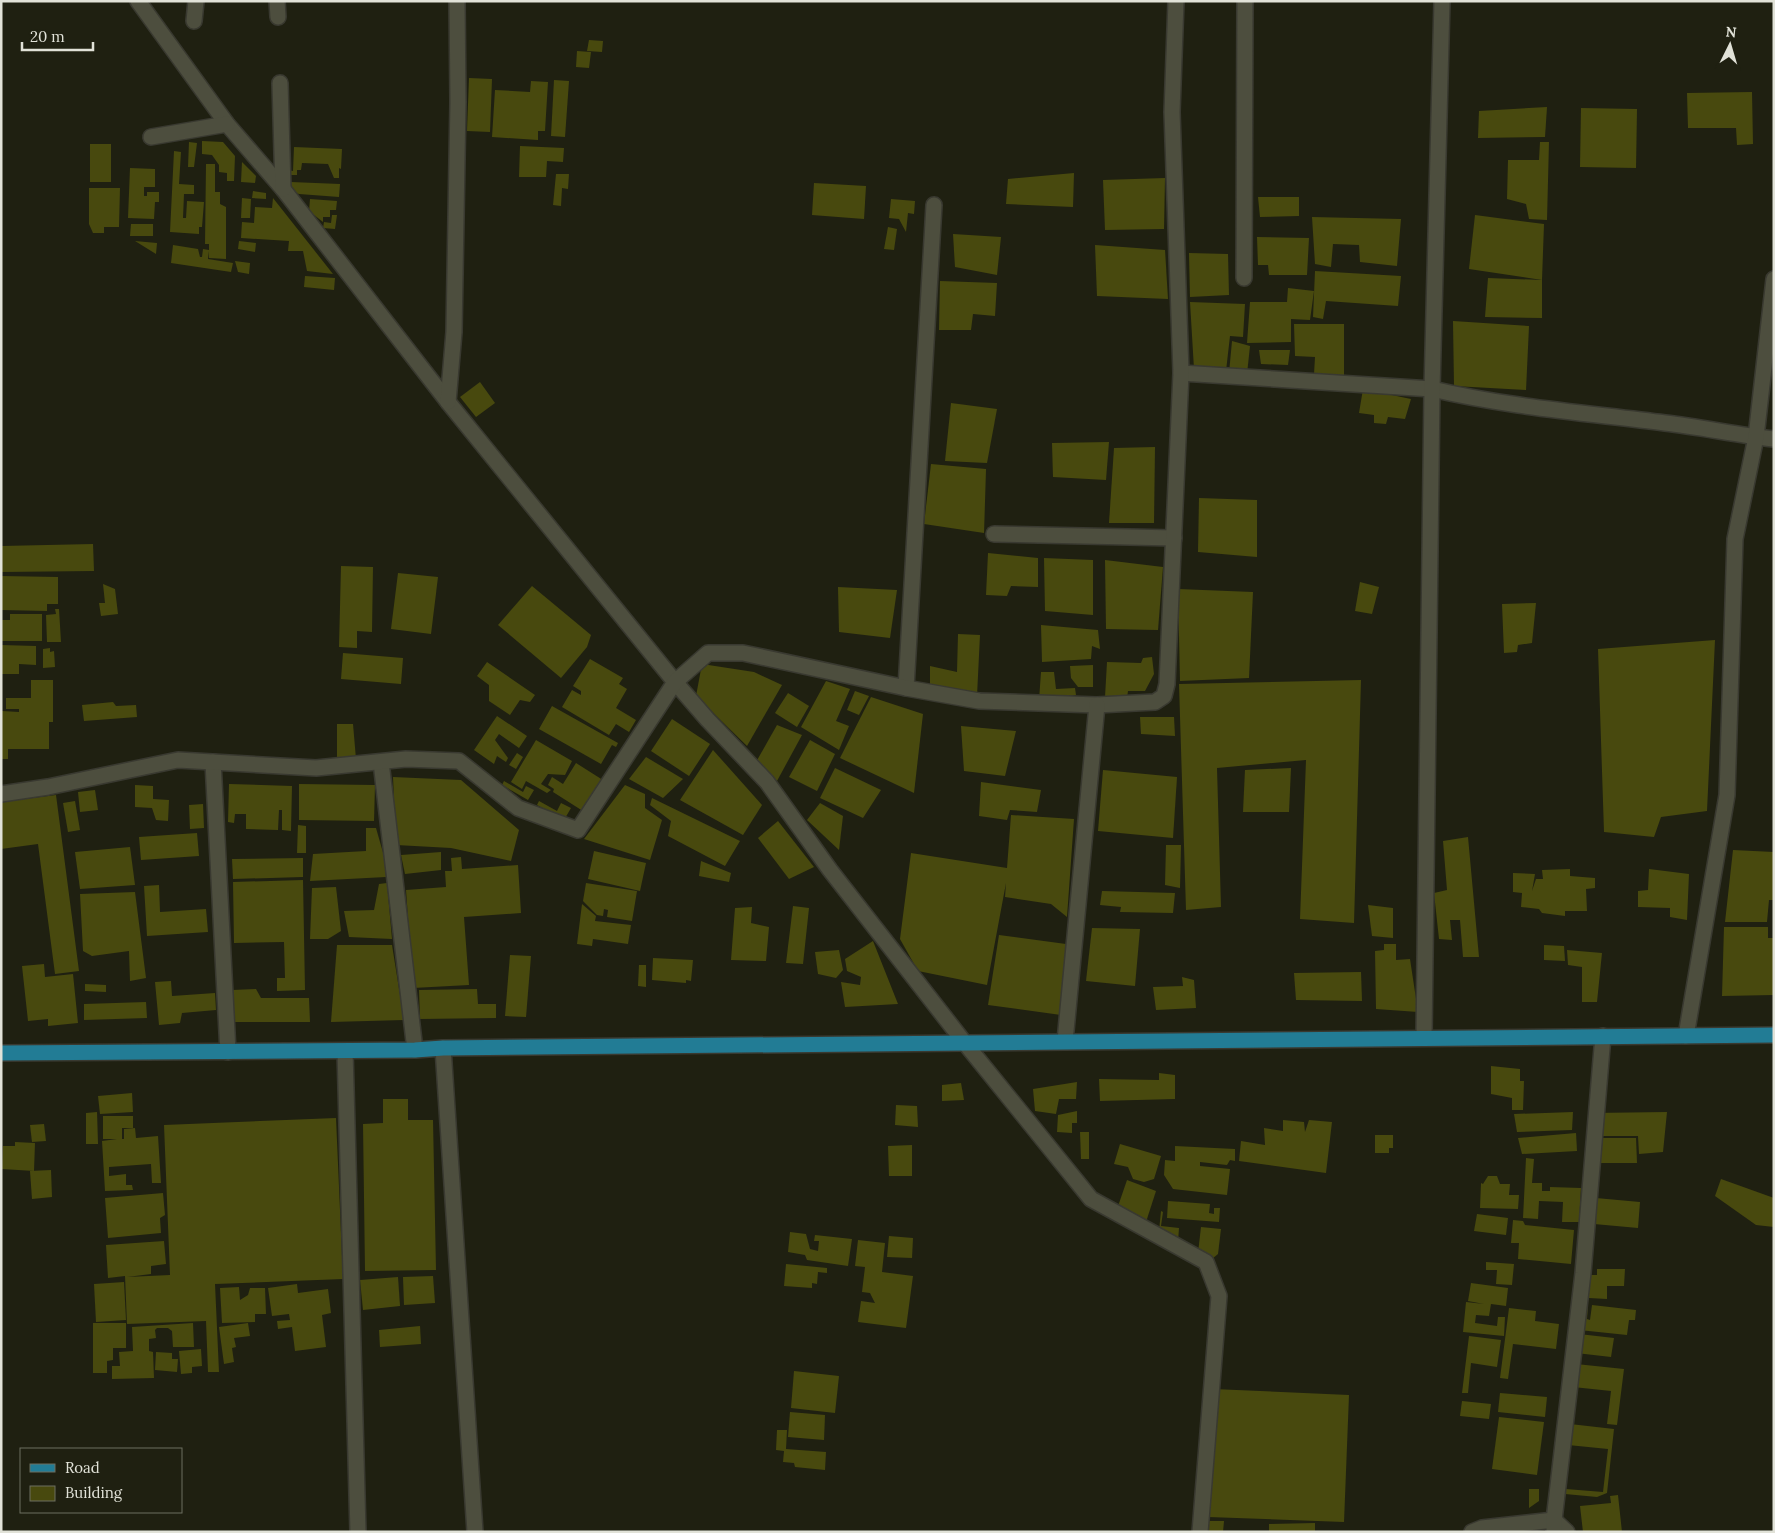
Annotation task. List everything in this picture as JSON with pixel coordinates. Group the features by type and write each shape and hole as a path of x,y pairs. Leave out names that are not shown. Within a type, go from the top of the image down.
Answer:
{"main road":[{"path":"1,1053 1774,1035"}],"street":[{"path":"138,1 227,124 283,189 448,402 675,682 767,782 830,870 964,1042 1092,1200 1206,1262 1219,1296 1200,1532"},
{"path":"194,21 196,1"},
{"path":"277,1 278,17"},
{"path":"448,402 454,332 458,102 457,1"},
{"path":"1,794 48,787 178,760 316,768 406,759 459,761 518,808 578,830 675,682 708,653 743,653 906,688 979,701 1096,705 1155,702 1164,696 1167,684 1181,373 1172,112 1176,1"},
{"path":"1244,278 1245,1"},
{"path":"1424,1038 1432,388 1442,1"},
{"path":"280,83 283,189"},
{"path":"151,137 227,124"},
{"path":"906,688 934,205"},
{"path":"1686,1036 1727,795 1735,540 1756,437 1774,279"},
{"path":"1181,373 1432,388 1469,398 1774,439"},
{"path":"994,534 1174,538"},
{"path":"1065,1041 1096,705"},
{"path":"213,762 228,1052"},
{"path":"381,762 415,1050"},
{"path":"1554,1526 1583,1273 1604,1036"},
{"path":"443,1048 475,1532"},
{"path":"345,1051 358,1532"},
{"path":"1472,1532 1482,1528 1554,1526 1567,1532"}],"building":[{"path":"589,40 603,41 602,52 587,51"},
{"path":"577,51 591,52 589,68 576,67"},
{"path":"469,78 492,79 490,132 467,131"},
{"path":"554,80 569,81 565,137 551,136"},
{"path":"531,81 548,82 545,131 538,131 538,140 492,137 495,90 530,92"},
{"path":"1752,92 1753,144 1737,145 1736,128 1688,128 1687,93"},
{"path":"1547,107 1545,137 1478,138 1479,111"},
{"path":"1581,108 1637,109 1636,168 1580,167"},
{"path":"202,141 223,142 235,156 234,181 227,181 227,173 219,172 219,165 212,155 202,154"},
{"path":"189,142 197,143 194,167 188,167"},
{"path":"1540,142 1549,142 1547,220 1529,219 1526,204 1507,199 1508,160 1539,160"},
{"path":"90,144 111,144 111,182 90,182"},
{"path":"520,146 564,148 563,162 547,161 546,177 519,177"},
{"path":"294,147 342,149 339,178 334,178 328,164 302,163 301,170 297,170 297,175 288,175 288,170 293,171"},
{"path":"174,151 181,152 179,184 194,185 194,194 184,194 183,218 186,218 187,201 204,202 202,227 199,227 199,234 170,232"},
{"path":"242,162 256,176 255,183 241,182"},
{"path":"206,164 215,164 215,192 220,192 220,204 226,207 226,259 209,258 209,251 208,259 233,263 231,272 171,263 173,245 198,249 200,257 202,257 203,249 209,250 209,244 205,244"},
{"path":"130,168 155,169 155,187 144,187 144,196 147,196 147,192 159,192 159,202 155,202 154,219 128,218"},
{"path":"1074,173 1073,207 1006,204 1008,179"},
{"path":"556,174 569,174 568,189 562,188 561,206 553,205"},
{"path":"1165,178 1164,229 1105,230 1103,180"},
{"path":"291,182 340,184 339,197 299,194 290,191"},
{"path":"814,183 866,186 864,219 812,215"},
{"path":"89,188 120,188 119,227 104,227 104,233 93,233 89,224"},
{"path":"253,191 266,193 266,199 252,198"},
{"path":"1258,197 1299,197 1299,216 1260,217"},
{"path":"242,198 251,199 250,218 241,218"},
{"path":"273,198 333,274 307,271 303,251 288,251 289,241 241,238 242,222 254,223 255,207 272,208"},
{"path":"310,199 337,201 336,210 330,210 330,217 323,217 323,222 309,211"},
{"path":"891,199 915,201 914,214 908,213 906,232 899,219 889,218"},
{"path":"332,215 337,215 335,229 323,228 324,222 331,223"},
{"path":"1475,215 1544,224 1542,280 1469,269"},
{"path":"1312,217 1401,219 1397,266 1360,262 1359,245 1333,244 1331,267 1315,264"},
{"path":"131,224 153,224 153,236 130,236"},
{"path":"888,227 897,229 894,250 884,249"},
{"path":"953,234 1001,237 997,275 955,267"},
{"path":"1257,237 1309,238 1307,275 1269,275 1268,265 1258,265"},
{"path":"135,241 157,243 156,254"},
{"path":"239,241 256,243 255,252 238,249"},
{"path":"1095,245 1165,250 1168,299 1097,296"},
{"path":"1189,253 1228,254 1229,295 1190,297"},
{"path":"235,261 250,263 249,274 238,272"},
{"path":"1315,271 1401,276 1398,306 1326,301 1323,319 1313,317"},
{"path":"305,276 335,278 334,290 304,287"},
{"path":"1488,278 1542,280 1542,318 1485,317"},
{"path":"940,281 997,283 995,316 973,314 971,330 939,330"},
{"path":"1288,288 1314,291 1310,320 1291,319 1291,342 1247,343 1250,302 1287,302"},
{"path":"1190,302 1245,304 1243,337 1230,336 1226,371 1194,369"},
{"path":"1453,321 1529,326 1526,390 1454,386"},
{"path":"1294,324 1344,324 1344,378 1314,374 1315,357 1295,356"},
{"path":"1232,341 1250,346 1247,374 1229,373"},
{"path":"1259,350 1290,350 1288,365 1261,364"},
{"path":"480,382 495,403 476,417 460,397"},
{"path":"1363,389 1411,399 1405,419 1388,417 1386,424 1374,423 1374,415 1359,413"},
{"path":"951,403 997,409 987,463 945,461"},
{"path":"1109,442 1106,480 1053,477 1052,443"},
{"path":"1155,447 1154,523 1109,523 1114,448"},
{"path":"931,464 986,469 984,533 924,524"},
{"path":"1199,498 1257,500 1257,557 1198,552"},
{"path":"93,544 94,571 1,572 1,546"},
{"path":"988,553 1038,558 1038,587 1011,586 1007,596 986,595"},
{"path":"1044,558 1093,560 1093,615 1045,611"},
{"path":"1105,560 1163,567 1158,630 1106,629"},
{"path":"341,566 373,567 372,632 357,631 357,648 339,647"},
{"path":"398,573 438,577 431,634 391,629"},
{"path":"1,576 58,577 58,604 47,604 47,611 1,610"},
{"path":"1360,582 1379,587 1372,614 1355,611"},
{"path":"103,584 115,589 118,614 101,616 99,603 105,603"},
{"path":"532,586 591,635 587,647 561,678 498,625"},
{"path":"838,587 897,590 890,638 839,632"},
{"path":"1178,589 1253,592 1249,678 1180,681"},
{"path":"1536,603 1532,643 1518,645 1517,652 1504,653 1502,604"},
{"path":"55,609 59,609 61,642 47,642 46,615 56,614"},
{"path":"10,614 42,614 42,641 1,641 1,620 10,620"},
{"path":"1041,625 1098,630 1100,649 1092,646 1091,659 1042,662"},
{"path":"958,634 980,635 977,696 930,687 930,666 957,672"},
{"path":"1715,640 1707,811 1661,817 1654,837 1604,832 1598,649"},
{"path":"1,645 36,646 36,665 19,664 19,674 1,674"},
{"path":"50,648 50,652 54,651 55,667 43,668 43,649"},
{"path":"343,653 403,658 401,684 341,679"},
{"path":"1152,657 1154,674 1145,691 1128,691 1127,698 1105,697 1107,662 1141,663 1143,658"},
{"path":"590,659 623,678 619,684 627,689 616,708 636,720 629,732 616,724 609,735 562,707 572,690 581,695 581,691 573,686"},
{"path":"487,662 535,695 530,702 520,700 510,715 489,701 489,685 477,676"},
{"path":"702,664 754,672 782,685 747,746 696,696"},
{"path":"1093,665 1093,687 1078,687 1071,678 1070,666"},
{"path":"1041,672 1054,672 1056,689 1075,688 1076,695 1039,700"},
{"path":"31,680 53,680 53,722 49,722 49,749 8,749 8,759 2,759 2,711 19,712 19,709 6,709 6,698 31,698"},
{"path":"1361,680 1354,923 1300,919 1306,760 1217,768 1221,907 1186,910 1179,684"},
{"path":"826,681 850,689 836,721 849,726 839,750 801,727"},
{"path":"855,691 869,696 859,715 847,710"},
{"path":"788,693 809,706 797,727 775,713"},
{"path":"871,697 923,714 914,793 840,758"},
{"path":"113,702 116,706 136,705 137,717 84,721 82,705"},
{"path":"552,706 618,743 616,747 612,745 601,764 539,729"},
{"path":"497,716 527,736 519,748 499,734 495,740 508,758 506,762 497,756 494,764 474,750"},
{"path":"1140,717 1174,717 1175,736 1141,734"},
{"path":"672,719 710,744 689,776 651,751"},
{"path":"337,724 353,724 356,759 337,760"},
{"path":"777,725 802,735 777,781 756,762"},
{"path":"961,726 1016,731 1005,776 964,771"},
{"path":"536,740 572,761 565,775 548,774 541,784 551,790 547,793 526,781 522,789 511,782"},
{"path":"810,740 835,754 817,791 789,777"},
{"path":"713,750 762,805 743,835 680,800"},
{"path":"517,753 523,757 516,769 509,765"},
{"path":"646,757 683,779 663,798 629,779"},
{"path":"576,763 606,782 586,813 553,792 554,789 548,785 552,777 563,784"},
{"path":"835,768 881,790 863,818 820,798"},
{"path":"1291,768 1289,812 1243,812 1245,770"},
{"path":"1103,770 1177,777 1173,838 1098,831"},
{"path":"393,777 461,780 519,830 511,861 451,848 396,845"},
{"path":"504,781 523,792 526,786 534,790 528,800 502,785"},
{"path":"981,782 1041,790 1037,812 1010,810 1007,820 979,816"},
{"path":"229,784 292,786 291,831 282,830 282,810 279,810 278,830 246,829 246,814 235,814 234,823 228,822"},
{"path":"299,784 375,785 374,821 299,820"},
{"path":"135,785 153,786 153,799 169,800 168,821 156,820 152,808 135,807"},
{"path":"625,785 645,794 645,808 662,820 650,860 584,839"},
{"path":"95,790 98,810 80,812 78,792"},
{"path":"56,795 79,971 55,974 38,844 1,849 1,802"},
{"path":"652,798 740,841 725,866 668,836 671,821 650,805"},
{"path":"75,801 80,830 68,832 63,803"},
{"path":"539,801 557,811 561,803 571,808 564,820 537,805"},
{"path":"820,803 843,816 839,850 807,820"},
{"path":"203,804 204,828 190,829 189,805"},
{"path":"1011,815 1074,819 1067,917 1051,904 1005,897 1006,883 987,985 918,971 900,939 911,853 1007,868"},
{"path":"778,821 814,867 789,879 758,838"},
{"path":"298,825 306,826 306,853 297,853"},
{"path":"366,828 376,828 384,856 386,877 310,881 313,854 366,851"},
{"path":"197,833 199,856 141,860 139,837"},
{"path":"1468,837 1479,957 1463,957 1460,920 1450,920 1452,940 1439,939 1434,893 1447,890 1443,841"},
{"path":"1166,845 1181,845 1180,888 1165,885"},
{"path":"130,847 135,885 80,889 75,852"},
{"path":"1733,850 1774,852 1774,900 1769,900 1767,922 1725,922"},
{"path":"594,851 646,863 640,891 588,879"},
{"path":"441,852 441,870 405,874 401,855"},
{"path":"461,857 462,869 518,865 521,913 464,917 469,985 413,988 406,890 446,887 445,871 452,871 451,858"},
{"path":"303,858 303,877 233,879 232,859"},
{"path":"701,861 731,873 729,882 699,876"},
{"path":"1570,869 1570,876 1595,878 1595,888 1586,889 1587,911 1565,911 1565,916 1542,913 1539,909 1521,907 1522,893 1513,892 1513,873 1535,874 1532,891 1536,879 1543,879 1542,870"},
{"path":"1649,869 1689,874 1687,920 1670,917 1670,908 1638,907 1638,891 1648,890"},
{"path":"303,880 305,990 277,991 277,978 285,978 284,942 234,943 233,882"},
{"path":"387,883 392,939 349,937 344,911 374,910 379,884"},
{"path":"586,883 637,891 632,921 607,917 608,910 604,909 603,916 597,915 583,901"},
{"path":"159,885 160,912 206,909 208,932 147,936 144,886"},
{"path":"336,887 341,931 328,939 310,939 312,888"},
{"path":"1102,891 1175,893 1173,913 1120,912 1121,907 1100,905"},
{"path":"135,892 146,978 130,981 129,951 92,956 83,951 80,894"},
{"path":"582,904 596,916 595,921 631,925 628,944 593,939 592,946 577,944"},
{"path":"1368,905 1393,908 1393,938 1372,936"},
{"path":"793,906 809,908 803,964 786,963"},
{"path":"752,907 751,923 769,927 766,961 731,960 735,908"},
{"path":"1724,927 1768,927 1768,938 1774,938 1774,995 1722,996"},
{"path":"1092,928 1140,929 1135,986 1086,981"},
{"path":"999,935 1066,944 1061,1015 988,1005"},
{"path":"873,941 898,1004 845,1007 841,982 860,985 861,977 847,971 845,959"},
{"path":"1384,944 1396,944 1396,960 1410,959 1418,1012 1376,1009 1375,951 1384,950"},
{"path":"337,945 392,945 404,1020 331,1022"},
{"path":"1544,945 1564,946 1565,961 1544,960"},
{"path":"839,950 843,970 836,978 818,974 815,952"},
{"path":"1567,950 1602,953 1597,1002 1582,1002 1582,967 1568,965"},
{"path":"510,955 531,956 526,1017 505,1016"},
{"path":"653,958 693,960 691,981 686,980 686,983 652,980"},
{"path":"44,964 45,977 73,974 78,1023 48,1026 48,1019 28,1021 22,966"},
{"path":"639,965 646,965 646,987 638,986"},
{"path":"1361,972 1362,1001 1296,1000 1294,973"},
{"path":"1182,977 1194,980 1196,1008 1156,1010 1153,987 1183,986"},
{"path":"171,981 172,996 215,993 216,1010 182,1013 180,1023 159,1025 155,982"},
{"path":"85,984 106,985 106,992 85,991"},
{"path":"256,989 261,998 309,998 310,1022 234,1022 232,990"},
{"path":"477,989 478,1004 496,1004 496,1018 420,1019 419,990"},
{"path":"146,1002 147,1018 84,1020 84,1004"},
{"path":"1491,1066 1520,1069 1520,1081 1524,1081 1523,1110 1512,1110 1512,1098 1491,1094"},
{"path":"1159,1073 1175,1075 1175,1099 1100,1101 1099,1079 1159,1080"},
{"path":"1077,1082 1076,1099 1059,1099 1056,1114 1035,1111 1033,1089"},
{"path":"961,1083 964,1100 942,1101 942,1085"},
{"path":"132,1093 133,1112 100,1114 98,1096"},
{"path":"383,1099 408,1099 408,1120 433,1120 436,1270 365,1271 363,1124 383,1123"},
{"path":"896,1105 917,1106 918,1127 895,1125"},
{"path":"1077,1111 1077,1123 1072,1123 1072,1133 1057,1132 1058,1115"},
{"path":"97,1112 98,1144 86,1144 86,1113"},
{"path":"1573,1112 1572,1130 1517,1132 1514,1114"},
{"path":"1667,1112 1663,1152 1639,1154 1638,1136 1596,1136 1592,1113"},
{"path":"103,1116 133,1116 133,1128 122,1128 122,1139 124,1139 124,1129 135,1128 136,1138 158,1136 161,1183 152,1183 151,1164 109,1167 109,1176 126,1174 126,1185 132,1185 133,1190 105,1191 102,1141 117,1139 103,1139"},
{"path":"336,1118 343,1279 215,1284 219,1372 208,1372 206,1321 127,1324 125,1276 108,1278 106,1245 164,1241 166,1264 151,1266 151,1274 127,1277 170,1275 164,1125"},
{"path":"1283,1120 1304,1122 1305,1132 1309,1120 1332,1122 1326,1173 1239,1161 1241,1141 1265,1145 1264,1128 1283,1131"},
{"path":"44,1124 46,1141 32,1142 30,1125"},
{"path":"1080,1132 1089,1132 1089,1159 1081,1159"},
{"path":"1576,1133 1577,1151 1522,1154 1518,1138"},
{"path":"1375,1135 1393,1135 1393,1148 1389,1148 1389,1153 1375,1153"},
{"path":"1598,1138 1636,1138 1637,1163 1594,1163"},
{"path":"15,1142 35,1143 34,1171 2,1169 3,1146 15,1146"},
{"path":"1120,1144 1161,1156 1154,1179 1144,1182 1133,1179 1128,1167 1114,1164"},
{"path":"912,1145 912,1176 889,1176 888,1146"},
{"path":"1175,1146 1235,1149 1235,1161 1230,1160 1227,1165 1200,1162 1200,1166 1230,1169 1227,1195 1173,1189 1164,1175 1165,1160 1175,1161"},
{"path":"1526,1158 1534,1159 1532,1183 1542,1183 1542,1191 1550,1191 1550,1187 1581,1188 1579,1222 1562,1222 1563,1202 1539,1201 1538,1219 1523,1218"},
{"path":"51,1170 52,1197 32,1199 30,1171"},
{"path":"1488,1176 1497,1176 1500,1184 1510,1184 1509,1195 1519,1195 1518,1209 1480,1208 1481,1183 1483,1184"},
{"path":"1721,1179 1774,1198 1774,1227 1756,1225 1715,1196"},
{"path":"1127,1180 1156,1191 1146,1222 1116,1212"},
{"path":"163,1193 165,1215 160,1218 161,1233 108,1238 105,1198"},
{"path":"1596,1198 1640,1202 1638,1228 1594,1224"},
{"path":"1168,1201 1210,1204 1209,1213 1214,1214 1214,1208 1220,1208 1219,1222 1167,1218"},
{"path":"1161,1211 1163,1212 1161,1226 1179,1228 1178,1242 1159,1231"},
{"path":"1477,1214 1508,1218 1506,1235 1474,1231"},
{"path":"1513,1220 1523,1221 1525,1225 1574,1230 1571,1264 1518,1259 1519,1243 1511,1243"},
{"path":"1201,1227 1221,1229 1218,1254 1212,1259 1198,1253"},
{"path":"790,1232 806,1234 810,1249 818,1251 819,1241 814,1241 815,1235 852,1239 848,1266 807,1260 805,1255 788,1252"},
{"path":"889,1236 913,1238 912,1258 887,1257"},
{"path":"858,1240 885,1243 882,1272 913,1276 906,1328 858,1322 861,1301 875,1303 870,1293 862,1292 865,1267 855,1266"},
{"path":"1486,1262 1514,1264 1512,1285 1496,1284 1497,1270 1486,1270"},
{"path":"786,1264 827,1268 827,1273 818,1272 817,1284 812,1283 812,1288 784,1286"},
{"path":"1597,1269 1625,1269 1624,1286 1607,1286 1607,1299 1589,1298 1589,1283 1584,1275 1597,1275"},
{"path":"433,1276 435,1303 404,1305 403,1277"},
{"path":"398,1277 400,1306 363,1310 360,1280"},
{"path":"124,1282 126,1320 96,1322 94,1284"},
{"path":"1471,1283 1508,1288 1506,1306 1491,1304 1489,1316 1476,1315 1475,1323 1497,1326 1498,1317 1505,1317 1504,1336 1463,1332 1466,1302 1484,1304 1468,1301"},
{"path":"297,1284 298,1293 328,1289 331,1313 322,1315 326,1347 295,1351 292,1327 278,1329 277,1321 290,1320 289,1314 272,1316 268,1288"},
{"path":"239,1287 240,1300 248,1295 250,1288 265,1288 266,1314 255,1314 255,1322 222,1323 220,1288"},
{"path":"1582,1305 1588,1306 1587,1319 1590,1320 1592,1305 1636,1310 1635,1320 1629,1320 1627,1335 1579,1330"},
{"path":"1509,1308 1536,1311 1535,1321 1559,1324 1556,1349 1513,1344 1508,1379 1500,1378"},
{"path":"93,1323 126,1323 126,1348 113,1348 113,1360 107,1361 107,1373 93,1373"},
{"path":"193,1323 194,1347 173,1347 172,1331 168,1328 157,1328 155,1330 156,1338 149,1339 149,1351 153,1352 154,1378 112,1379 112,1366 120,1366 119,1352 133,1351 132,1327"},
{"path":"248,1323 250,1336 234,1338 236,1347 232,1348 234,1362 224,1364 219,1327"},
{"path":"420,1326 421,1344 380,1347 379,1330"},
{"path":"1579,1334 1614,1338 1611,1357 1576,1353"},
{"path":"1469,1336 1501,1340 1497,1367 1471,1363 1468,1393 1462,1393"},
{"path":"201,1349 202,1366 192,1367 192,1373 181,1374 179,1351"},
{"path":"156,1352 172,1353 172,1359 178,1359 177,1372 155,1370"},
{"path":"1576,1364 1624,1369 1617,1425 1607,1424 1611,1391 1573,1387"},
{"path":"794,1371 839,1376 835,1413 791,1408"},
{"path":"1213,1389 1349,1395 1344,1522 1208,1517"},
{"path":"1500,1393 1547,1397 1545,1417 1498,1412"},
{"path":"1462,1401 1491,1404 1489,1419 1460,1416"},
{"path":"790,1412 825,1415 824,1440 788,1437"},
{"path":"1499,1417 1544,1422 1537,1475 1492,1469"},
{"path":"1570,1424 1614,1429 1607,1493 1597,1497 1565,1494 1566,1489 1603,1492 1608,1449 1568,1445"},
{"path":"777,1430 787,1430 786,1449 826,1452 825,1470 795,1467 794,1463 783,1462 784,1451 776,1450"},
{"path":"1529,1489 1539,1489 1539,1501 1529,1508"},
{"path":"1618,1495 1622,1532 1583,1532 1580,1506 1611,1503 1610,1496"},
{"path":"1203,1521 1224,1521 1223,1532 1202,1532"},
{"path":"1315,1523 1315,1532 1269,1532 1269,1524"}]}
